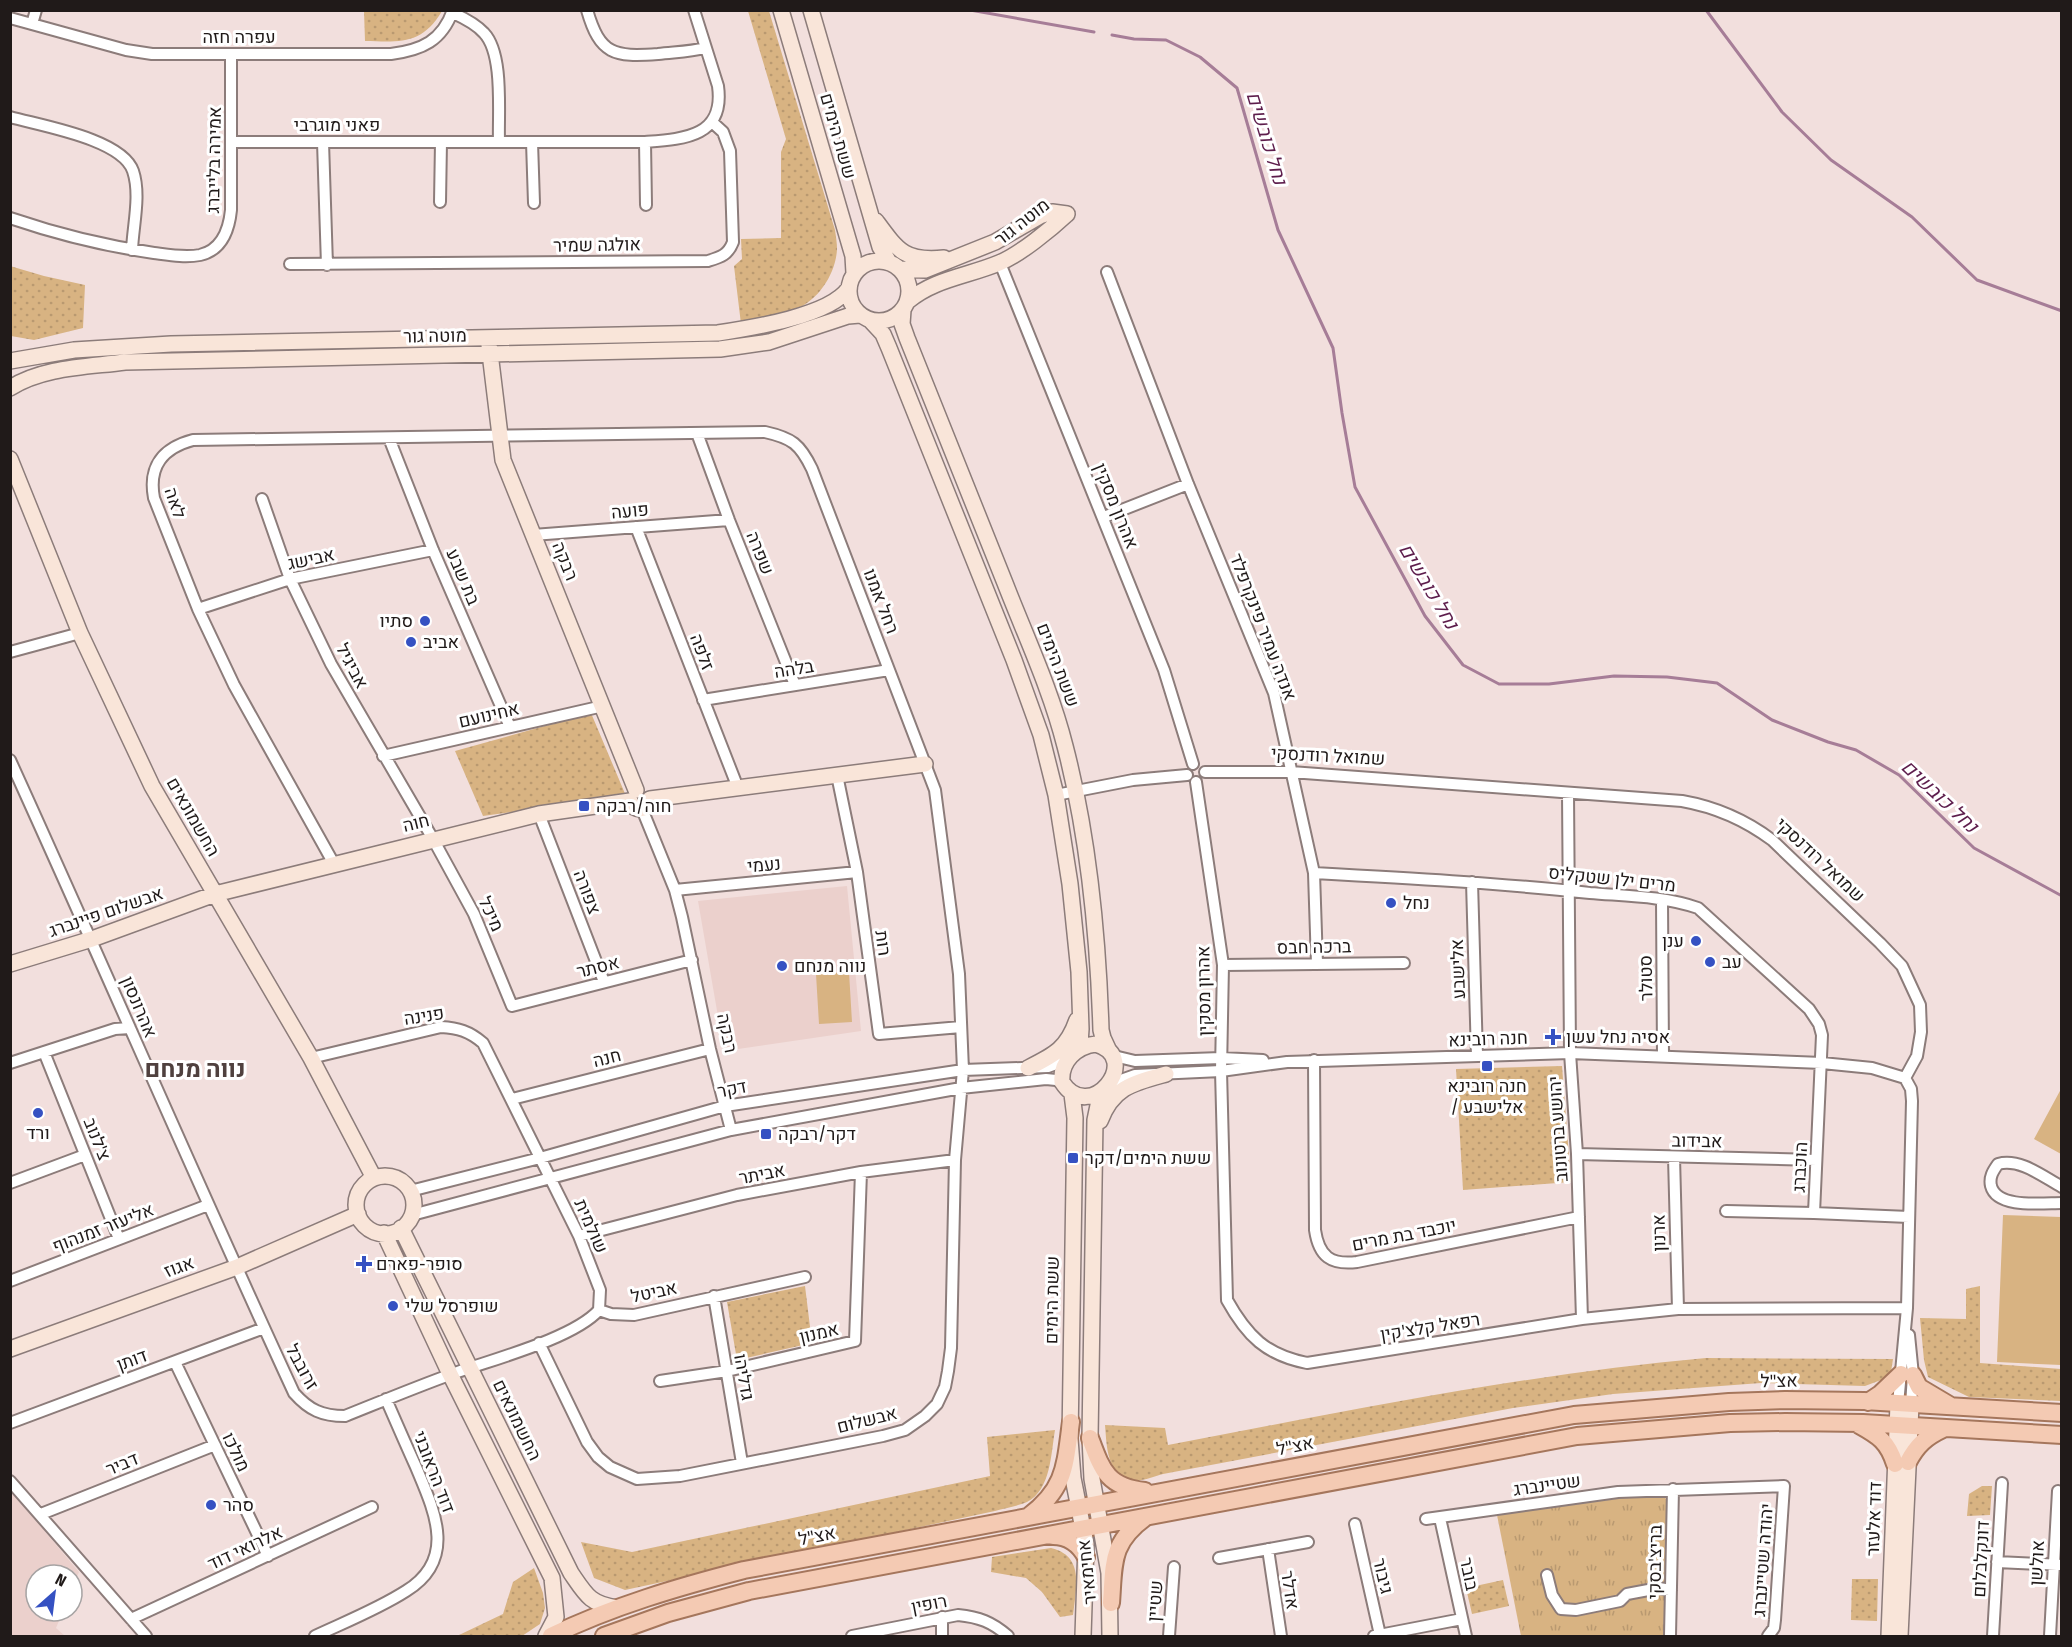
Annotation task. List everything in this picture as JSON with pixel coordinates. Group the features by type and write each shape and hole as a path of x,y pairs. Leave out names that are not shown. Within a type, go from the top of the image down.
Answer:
{"main road":[{"path":"1868,1402 1907,1375 1919,1387 1954,1408"},
{"name":"אצ\"ל","path":"551,1636 654,1594 744,1570 1574,1414 1729,1402 1868,1402 2061,1413"},
{"path":"1029,1516 1050,1498 1061,1480 1071,1422"},
{"path":"1855,1423 1885,1442 1902,1463 1921,1442 1944,1429"},
{"path":"604,1636 661,1615 749,1591 1577,1436 1730,1424 1855,1423 2061,1435"},
{"path":"1090,1438 1099,1463 1111,1480 1132,1490 1155,1492"},
{"path":"1111,1603 1116,1551 1131,1528 1147,1516"},
{"path":"1043,1536 1059,1536 1071,1540 1080,1547 1086,1557"}],"street":[{"path":"32,24 36,10"},
{"path":"587,10 597,38 606,48 617,53 629,56 705,48"},
{"path":"694,10 718,86 720,99 712,122"},
{"name":"ששת הימים","path":"781,10 853,256 851,281"},
{"name":"ששת הימים","path":"811,10 880,247 895,266"},
{"path":"453,12 471,22 494,46 497,63 499,142"},
{"name":"עפרה חזה","path":"10,18 126,50 152,54 391,54 410,51 426,45 445,28 453,12"},
{"name":"אמירה בלייברג","path":"10,218 84,240 182,257 201,255 214,248 224,238 230,226 231,54"},
{"path":"10,117 103,143 128,160 136,183 132,249"},
{"name":"פאני מוגרבי","path":"232,142 645,142 696,135 712,122"},
{"name":"אולגה שמיר","path":"290,264 708,261 721,257 729,252 733,242 730,152 723,132 712,122"},
{"path":"323,142 327,265"},
{"path":"440,202 441,142"},
{"path":"532,142 534,203"},
{"path":"645,142 646,205"},
{"path":"870,212 894,245 906,254 928,259 959,256"},
{"name":"מוטה גור","path":"895,266 925,270 994,242 1040,216 1052,212 1067,214 1050,229 1000,263 929,286 906,306"},
{"path":"818,309 836,291 848,258 849,242"},
{"path":"865,317 888,320 906,306 909,284 895,266 879,260 861,266 851,281 849,298 854,307 883,334 1010,649 1041,735 1056,795 1074,915 1080,1043 1061,1074 1068,1089"},
{"name":"אהרון מסקין","path":"1000,263 1164,670 1193,764"},
{"name":"אנדה עמיר פינקרפלד","path":"1107,272 1188,484 1274,693 1314,873 1317,964"},
{"name":"מוטה גור","path":"10,361 52,352 124,346 718,333 765,326 830,305 843,297 851,281"},
{"name":"ששת הימים","path":"906,306 902,324 907,338 1050,698 1065,746 1076,791 1095,923 1101,1030 1112,1054"},
{"name":"מוטה גור","path":"10,388 32,376 125,362 720,349 769,342 848,316 865,317"},
{"name":"רבקה","path":"489,339 503,460 675,890 710,1049 731,1130"},
{"name":"רחל אמנו","path":"500,435 765,432 783,436 796,444 805,454 935,790 959,974 963,1070"},
{"name":"שפרה","path":"697,433 795,685"},
{"name":"לאה","path":"334,864 234,685 198,609 154,498 151,483 156,467 169,450 193,440 500,435"},
{"name":"בת שבע","path":"389,438 510,727"},
{"name":"החשמונאים","path":"10,459 80,633 152,786 311,1058 374,1178"},
{"path":"1104,517 1188,484"},
{"name":"אביגיל","path":"262,499 290,579 331,664 433,839"},
{"name":"פועה","path":"533,536 729,520"},
{"name":"זלפה","path":"636,527 738,788"},
{"name":"אבישג","path":"198,609 290,579 434,550"},
{"path":"10,652 80,633"},
{"name":"בלהה","path":"704,700 889,670"},
{"name":"אחינועם","path":"383,756 603,706"},
{"name":"אהרונסון","path":"10,760 237,1267"},
{"name":"חוה","path":"214,894 538,814 925,764"},
{"path":"1193,764 1201,766 1205,772 1202,780 1196,782 1191,781 1187,775 1193,764"},
{"name":"שמואל רודנסקי","path":"1205,772 1291,772 1682,801 1708,806 1743,820 1772,840 1902,966 1920,1005 1921,1032 1917,1056 1905,1078"},
{"path":"1056,795 1132,780 1187,775"},
{"name":"רות","path":"837,776 857,873 879,1034 961,1027"},
{"name":"אהרון מסקין","path":"1196,782 1223,965 1221,1058"},
{"name":"יהושע ברטונוב","path":"1568,792 1570,1053 1577,1154 1582,1319"},
{"name":"צפורה","path":"538,814 604,982"},
{"name":"מיכל","path":"433,839 474,915 512,1006"},
{"name":"נעמי","path":"675,890 857,873"},
{"name":"מרים ילן שטקליס","path":"1314,873 1569,890 1662,900 1698,908 1809,1010 1819,1024 1822,1035 1822,1063"},
{"name":"אלישבע","path":"1472,882 1477,1056"},
{"name":"אבשלום פיינברג","path":"10,964 92,939 214,894"},
{"name":"סטולר","path":"1662,900 1663,1056"},
{"name":"אסתר","path":"512,1006 692,960"},
{"name":"ברכה חבס","path":"1223,965 1404,963"},
{"path":"1028,1068 1048,1058 1068,1042 1080,1012"},
{"name":"פנינה","path":"311,1058 441,1027 460,1028 483,1043 540,1158"},
{"path":"10,1062 115,1029 130,1028"},
{"path":"1071,1056 1088,1045 1096,1044 1112,1054 1116,1068 1114,1075 1104,1088 1095,1120 1090,1438 1096,1503"},
{"name":"חנה","path":"512,1099 710,1049"},
{"name":"צ'לנוב","path":"44,1052 119,1239"},
{"name":"חנה רובינא","path":"1104,1088 1135,1075 1221,1071 1287,1062 1570,1053 1822,1063 1872,1068 1905,1078"},
{"name":"חנה רובינא","path":"1112,1054 1135,1061 1221,1058 1287,1062"},
{"name":"דקר","path":"410,1191 540,1158 725,1106 963,1070 1048,1067 1071,1056"},
{"name":"רפאל קלצ'קין","path":"1221,1058 1227,1300 1239,1321 1268,1350 1286,1359 1307,1363 1582,1319 1678,1309 1907,1308"},
{"name":"יוכבד בת מרים","path":"1314,1060 1315,1230 1320,1250 1326,1257 1337,1262 1357,1262 1579,1217"},
{"name":"הוכברג","path":"1822,1063 1814,1213 1909,1216"},
{"name":"אבשלום","path":"539,1343 586,1442 610,1467 637,1479 653,1479 742,1463 883,1437 905,1430 926,1416 937,1404 945,1387 951,1348 955,1160 963,1070"},
{"path":"1094,1147 1099,1123 1114,1095 1137,1082 1166,1074"},
{"path":"1903,1426 1907,1375 1912,1101 1911,1089 1905,1078"},
{"path":"412,1215 413,1198 410,1191 398,1179 382,1176 374,1178 358,1193 356,1207 358,1214 368,1228 384,1233 401,1228 412,1215 731,1130 961,1088 1046,1079 1056,1080 1068,1089 1086,1097 1104,1088"},
{"name":"ששת הימים","path":"1068,1089 1075,1118 1071,1462 1079,1507"},
{"name":"אבידוב","path":"1577,1154 1816,1160"},
{"path":"10,1183 85,1155"},
{"name":"ארנון","path":"1674,1157 1678,1309"},
{"name":"שולמית","path":"540,1158 579,1236 600,1290 599,1310"},
{"name":"אביתר","path":"579,1236 737,1195 861,1172 955,1160"},
{"path":"2061,1187 2018,1163 2009,1161 1998,1164 1990,1177 1995,1195 2004,1201 2061,1203"},
{"name":"אמנון","path":"660,1381 726,1371 855,1341 861,1172"},
{"name":"אליעזר זמנהוף","path":"10,1281 208,1205"},
{"path":"1726,1211 1814,1213"},
{"name":"אגוז","path":"10,1349 237,1267 358,1214"},
{"name":"החשמונאים","path":"401,1228 571,1573 588,1597 599,1605 617,1608"},
{"path":"384,1233 450,1374 552,1578 556,1617 546,1636"},
{"name":"זרובבל","path":"237,1267 294,1393 304,1405 316,1412 328,1416 345,1416 450,1374"},
{"name":"אביטל","path":"599,1310 611,1314 634,1315 805,1277"},
{"name":"גדליהו","path":"714,1296 742,1463"},
{"path":"450,1374 539,1343 582,1324 591,1319 599,1310"},
{"name":"דותן","path":"10,1423 264,1328"},
{"name":"מולכו","path":"175,1362 268,1556"},
{"name":"דוד הראובני","path":"315,1636 406,1591 425,1573 434,1557 438,1541 435,1511 386,1399"},
{"name":"דוד אלעזר","path":"1900,1636 1903,1426"},
{"name":"דביר","path":"41,1514 215,1445"},
{"name":"דוד אלעזר","path":"1888,1636 1902,1463"},
{"path":"10,1481 146,1636"},
{"name":"דונקלבלום","path":"1993,1636 2002,1483"},
{"name":"יהודה שטיינברג","path":"1673,1489 1784,1486 1775,1620 1774,1628 1768,1636"},
{"name":"שטיינברג","path":"1426,1519 1576,1497 1673,1489"},
{"name":"בריצ'בסקי","path":"1670,1636 1673,1489"},
{"name":"אולשן","path":"2050,1636 2058,1565 2058,1491"},
{"name":"אחימאיר","path":"1096,1503 1109,1573 1110,1636"},
{"name":"אלרואי דוד","path":"131,1620 372,1507"},
{"name":"אחימאיר","path":"1079,1507 1084,1528 1086,1557 1083,1636"},
{"name":"בובר","path":"1440,1518 1466,1636"},
{"name":"גיבור","path":"1355,1524 1377,1636"},
{"path":"1219,1558 1308,1542"},
{"name":"אדלר","path":"1268,1549 1281,1636"},
{"path":"1997,1562 2058,1565"},
{"name":"שטיין","path":"1169,1636 1174,1567"},
{"path":"1547,1575 1552,1595 1562,1609 1576,1610 1620,1601 1627,1594 1659,1588 1671,1590"},
{"name":"רופין","path":"852,1636 958,1615 974,1616 997,1626 1008,1636"},
{"path":"942,1617 942,1636"},
{"path":"1377,1636 1462,1619"}],"shaded area":[{"name":"נווה מנחם","path":"847,886 861,1031 724,1051 698,901"},
{"path":"10,1490 71,1563 24,1563 24,1623 58,1623 56,1628 65,1636 11,1636"}],"green space":[{"path":"364,10 442,11 434,22 418,36 389,42 365,41"},
{"path":"748,11 769,11 835,230 837,249 830,276 812,299 804,305 776,316 741,324 734,266 742,259 741,239 781,238 781,152 786,139"},
{"path":"10,266 85,285 83,328 34,340 11,336"},
{"path":"591,713 626,796 483,816 455,751"},
{"path":"849,972 852,1022 819,1024 816,974"},
{"path":"1562,1066 1571,1182 1463,1190 1456,1069"},
{"path":"2061,1089 2061,1154 2034,1139"},
{"path":"2003,1215 2061,1217 2061,1365 1997,1362"},
{"path":"805,1286 812,1343 737,1360 727,1302"},
{"path":"1980,1286 1980,1363 2061,1369 2061,1401 1969,1397 1928,1377 1920,1318 1966,1319 1966,1289"},
{"path":"1706,1358 1893,1359 1891,1372 1881,1380 1865,1386 1761,1383 1613,1394 1513,1408 1163,1474 1142,1480 1126,1478 1119,1473 1110,1460 1108,1451 1105,1425 1165,1428 1168,1445 1503,1384"},
{"path":"1055,1430 1049,1470 1041,1489 1027,1502 995,1511 625,1590 594,1578 581,1542 632,1552 990,1476 987,1437"},
{"path":"1982,1486 1992,1486 1990,1515 1967,1516 1969,1494"},
{"path":"1660,1493 1667,1500 1664,1636 1521,1636 1497,1515"},
{"path":"1051,1548 1062,1552 1074,1566 1076,1584 1073,1615 1060,1617 1042,1592 1026,1578 991,1572 992,1557"},
{"path":"534,1568 543,1593 545,1608 540,1624 522,1636 457,1636 503,1614 513,1582"},
{"path":"1852,1579 1878,1579 1877,1621 1851,1620"},
{"path":"1503,1580 1509,1606 1472,1614 1466,1588"}],"waterway":[{"name":"נחל כובשים","path":"970,10 1094,32"},
{"path":"1706,10 1782,112 1831,160 1912,217 1977,280 2062,311"},
{"name":"נחל כובשים","path":"1112,35 1134,39 1166,40 1200,57 1237,88 1278,230 1333,348 1355,487 1425,616 1463,665 1499,684 1549,684 1614,676 1667,677 1717,683 1772,720 1828,742 1856,750 1899,775 1974,848 2062,896"}],"place":[{"name":"סתיו","path":"425,621"},
{"name":"אביב","path":"411,642"},
{"name":"חוה/רבקה","path":"584,806"},
{"name":"נחל","path":"1391,903"},
{"name":"ענן","path":"1696,941"},
{"name":"עב","path":"1710,962"},
{"name":"נווה מנחם","path":"782,966"},
{"name":"אסיה נחל עשן","path":"1553,1037"},
{"name":"חנה רובינא / אלישבע","path":"1487,1066"},
{"name":"ורד","path":"38,1113"},
{"name":"דקר/רבקה","path":"766,1134"},
{"name":"ששת הימים/דקר","path":"1073,1158"},
{"name":"סופר-פארם","path":"364,1264"},
{"name":"שופרסל שלי","path":"393,1306"},
{"name":"סהר","path":"211,1505"}],"district":[{"name":"נווה מנחם","path":"195,1069"}]}
